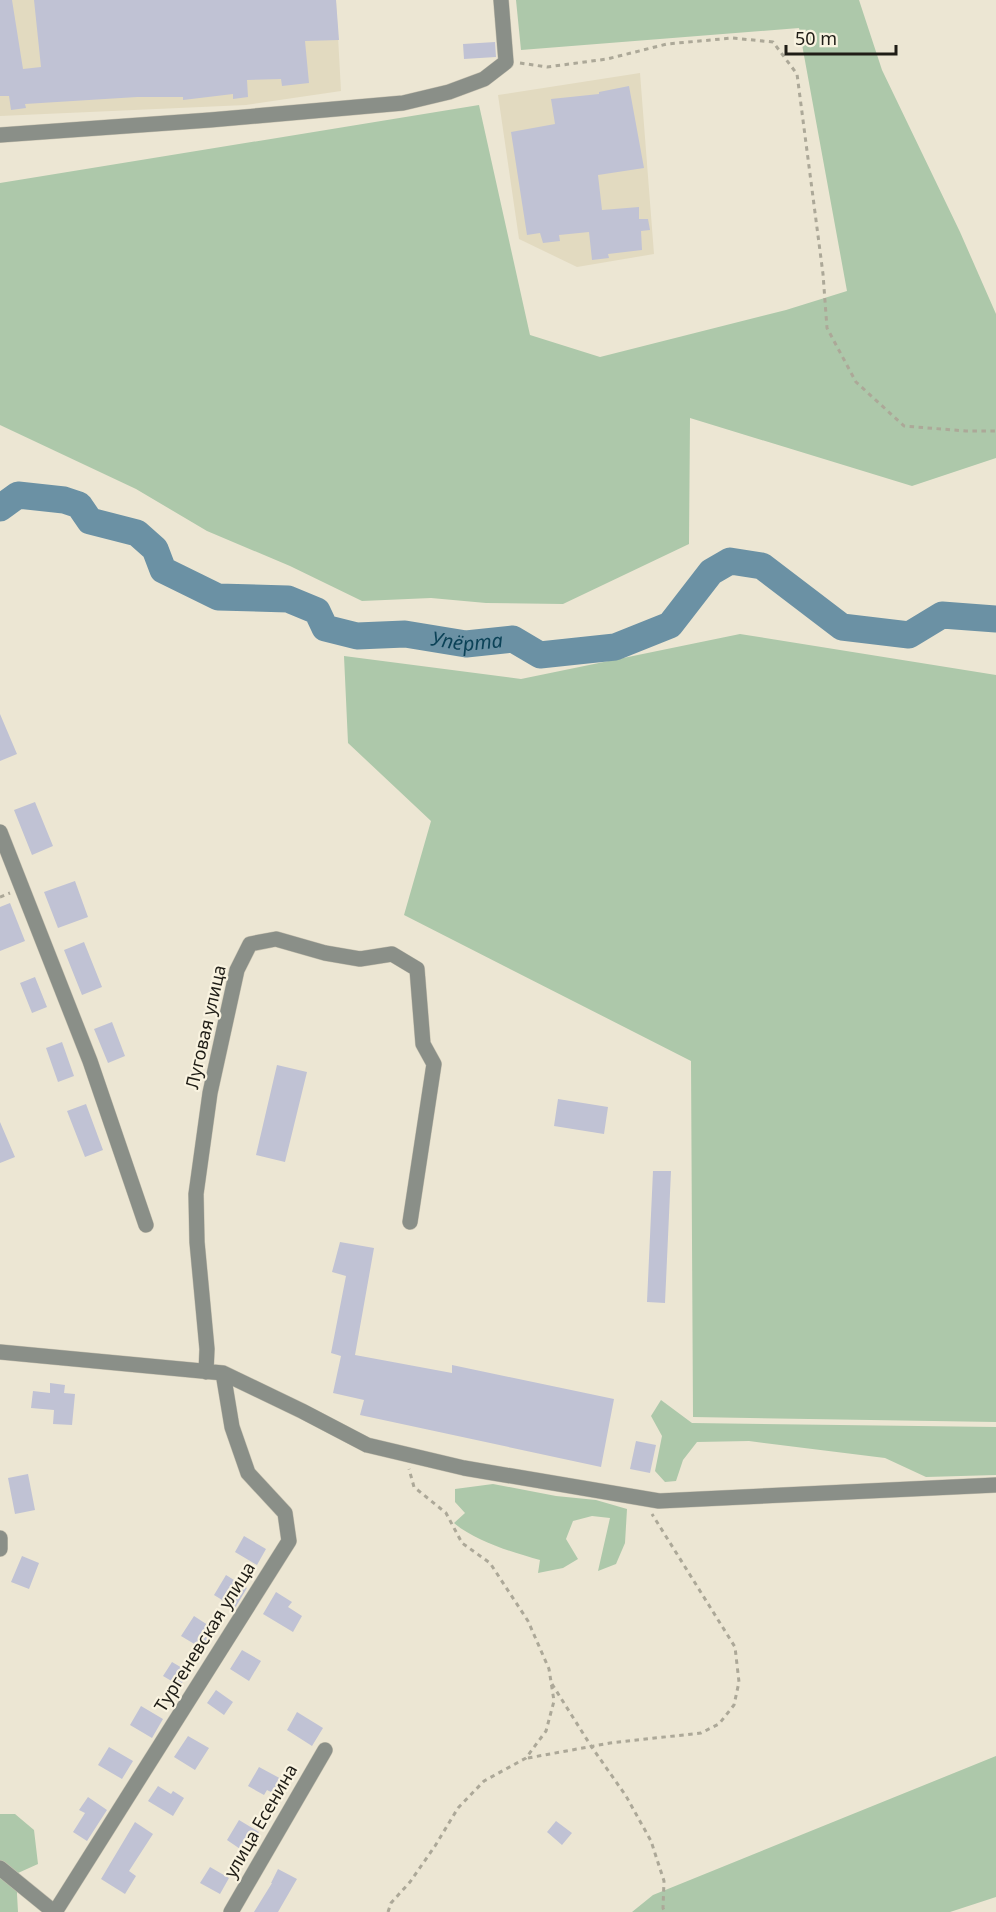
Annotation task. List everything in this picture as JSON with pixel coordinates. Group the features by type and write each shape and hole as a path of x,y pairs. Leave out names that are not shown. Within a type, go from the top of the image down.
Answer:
{"street":[{"path":"0,135 403,103 449,92 484,79 506,62 501,0"},
{"path":"0,832 90,1061 146,1225"},
{"name":"Луговая улица","path":"206,1372 207,1349 197,1242 196,1194 210,1093 237,970 250,944 276,939 325,953 360,959 392,954 417,969 423,1044 434,1064 410,1222"},
{"path":"0,1352 223,1373 367,1445 464,1467 659,1501 745,1499 996,1485"},
{"name":"Тургеневская улица","path":"55,1912 289,1541 285,1513 248,1473 232,1427 223,1373"},
{"path":"0,1538 0,1549"},
{"name":"улица Есенина","path":"231,1912 325,1750"},
{"path":"0,1868 55,1912"}],"path":[{"path":"506,62 547,67 607,59 667,44 732,38 773,42 797,74 820,252 827,328 856,382 904,426 996,431"},
{"path":"405,1454 414,1487 446,1513 462,1543 490,1563 528,1621 549,1669 554,1701 546,1731 526,1758"},
{"path":"388,1912 391,1903 410,1882 458,1808 484,1781 526,1758 591,1746 701,1733 719,1724 734,1705 739,1682 735,1647 657,1525 645,1499"},
{"path":"551,1683 591,1746 627,1796 651,1841 664,1881 663,1908 665,1912"}],"shaded area":[{"path":"0,0 336,0 341,91 246,105 0,116"},
{"path":"640,73 654,254 577,267 519,239 498,95"}],"green space":[{"path":"516,0 859,0 882,70 960,232 996,314 996,458 912,486 690,418 689,544 563,604 486,603 431,598 362,601 290,566 207,531 136,489 0,425 0,183 479,105 530,335 600,357 786,310 847,291 799,28 521,50"},
{"path":"740,634 996,675 996,1422 693,1417 691,1061 404,915 431,821 348,743 344,656 521,679"},
{"path":"661,1400 692,1423 996,1427 996,1475 926,1477 885,1458 749,1441 697,1442 683,1460 676,1481 665,1482 655,1471 662,1436 651,1416"},
{"path":"493,1484 556,1496 596,1500 627,1509 625,1543 616,1564 598,1571 610,1518 592,1516 573,1521 566,1539 578,1559 563,1568 538,1573 540,1560 484,1541 454,1523 465,1513 455,1502 455,1489"},
{"path":"996,1756 996,1897 950,1912 632,1912 653,1895"},
{"path":"0,1814 15,1814 34,1830 38,1864 18,1873 18,1912 0,1912"}],"building":[{"path":"0,0 12,0 23,69 41,67 34,0 336,0 339,40 305,41 309,83 282,86 281,79 247,80 248,97 233,99 233,94 183,100 183,97 137,97 25,104 26,108 11,110 9,96 0,96"},
{"path":"495,42 496,57 464,59 463,44"},
{"path":"629,86 644,168 598,175 602,210 639,207 639,219 648,219 650,230 641,231 642,250 608,254 609,258 592,260 589,232 559,235 560,241 543,243 540,233 527,235 511,132 555,124 551,99 599,94 599,92"},
{"path":"0,714 17,754 0,761"},
{"path":"35,802 53,846 32,855 14,810"},
{"path":"75,881 88,917 58,928 44,892"},
{"path":"10,903 25,941 0,951 0,907"},
{"path":"84,942 102,987 82,995 64,950"},
{"path":"35,977 47,1007 32,1013 20,983"},
{"path":"112,1022 125,1056 108,1063 94,1029"},
{"path":"62,1042 74,1076 58,1082 46,1048"},
{"path":"277,1065 307,1072 285,1162 256,1155"},
{"path":"558,1099 608,1107 604,1134 554,1126"},
{"path":"86,1104 103,1150 85,1157 67,1111"},
{"path":"0,1122 15,1157 0,1163"},
{"path":"653,1171 671,1171 665,1303 647,1302"},
{"path":"340,1242 374,1248 355,1355 452,1373 452,1365 614,1399 601,1467 360,1415 364,1400 333,1393 341,1356 331,1353 346,1276 332,1272"},
{"path":"50,1383 65,1385 64,1393 75,1394 72,1425 53,1424 54,1410 31,1408 33,1391 50,1393"},
{"path":"636,1441 656,1445 650,1473 630,1469"},
{"path":"28,1474 35,1510 15,1514 8,1478"},
{"path":"244,1536 266,1549 257,1565 235,1552"},
{"path":"22,1556 39,1563 29,1589 11,1582"},
{"path":"226,1575 247,1588 235,1608 214,1595"},
{"path":"276,1592 292,1602 288,1607 302,1616 293,1632 263,1614"},
{"path":"194,1616 214,1629 205,1643 199,1639 196,1645 181,1636"},
{"path":"242,1650 261,1661 249,1681 230,1669"},
{"path":"172,1662 189,1672 180,1686 163,1676"},
{"path":"216,1690 233,1702 224,1715 207,1703"},
{"path":"141,1706 163,1719 152,1738 130,1725"},
{"path":"297,1712 323,1728 312,1746 287,1730"},
{"path":"188,1736 209,1748 195,1770 174,1757"},
{"path":"109,1747 133,1761 122,1779 98,1765"},
{"path":"259,1767 285,1781 277,1795 267,1790 264,1795 248,1786"},
{"path":"158,1786 171,1794 173,1791 184,1798 173,1816 148,1801"},
{"path":"88,1797 107,1810 87,1841 73,1832 85,1813 79,1810"},
{"path":"239,1820 259,1832 246,1853 227,1840"},
{"path":"556,1821 572,1833 562,1845 547,1832"},
{"path":"135,1822 153,1834 129,1871 136,1876 125,1894 101,1879"},
{"path":"210,1867 229,1878 220,1894 200,1883"},
{"path":"278,1869 297,1879 278,1912 254,1912 272,1883"}],"waterway":[{"name":"Упёрта","path":"0,508 18,495 64,500 79,505 90,521 137,533 155,549 163,570 218,597 288,599 317,611 325,628 357,636 405,634 466,644 513,639 540,655 615,647 670,625 711,572 730,561 762,566 842,627 909,635 942,615 996,619"}]}
